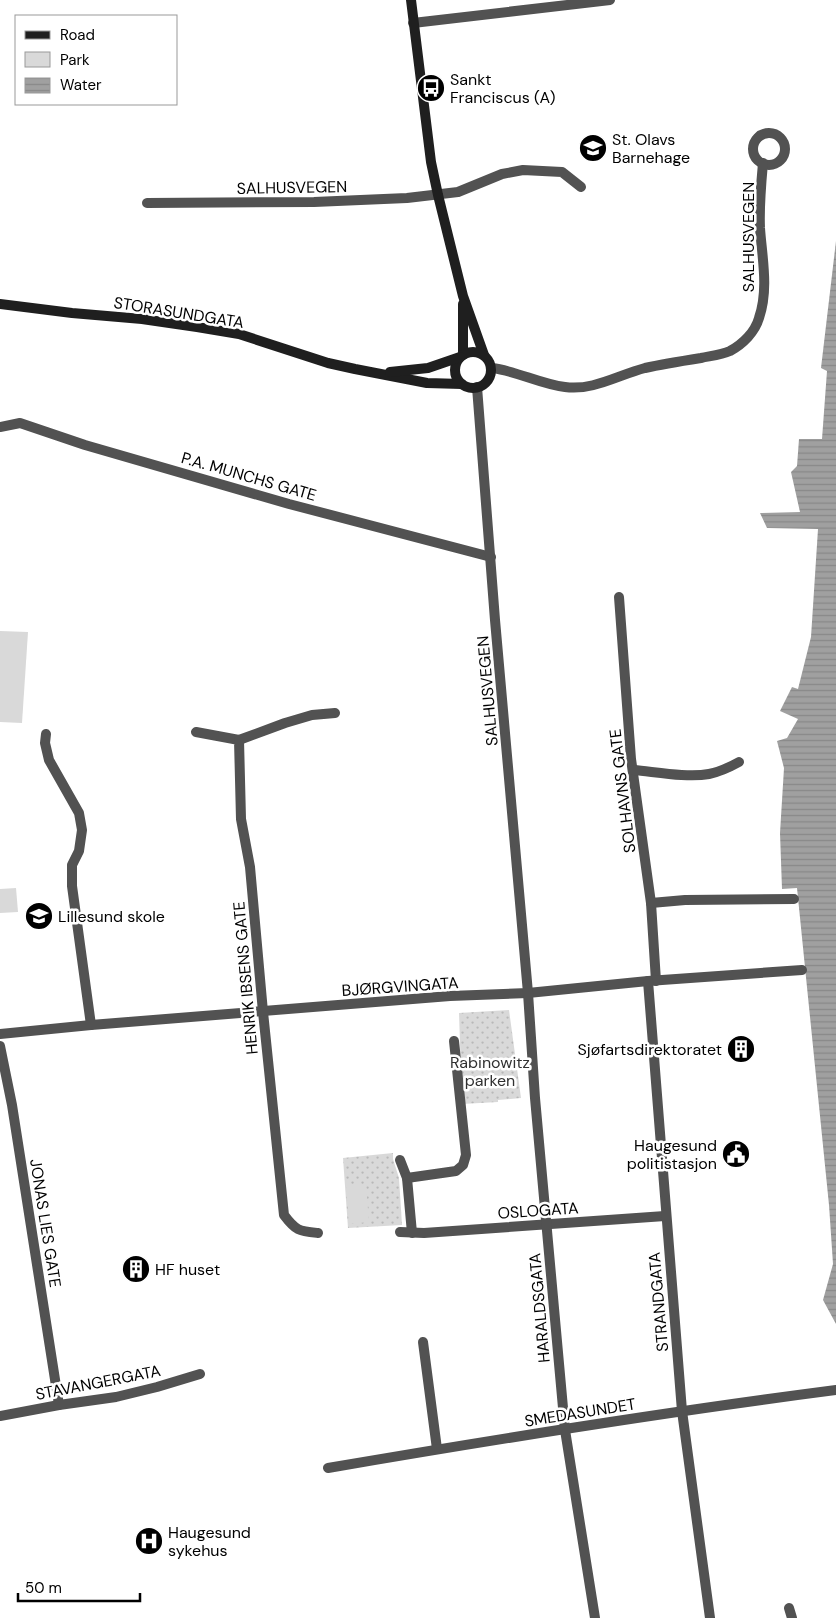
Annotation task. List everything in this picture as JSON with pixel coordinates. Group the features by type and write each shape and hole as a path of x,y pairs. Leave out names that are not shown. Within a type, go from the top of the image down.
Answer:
{"main road":[{"path":"411,0 431,162 438,195 462,296 484,355 492,368 486,382 477,388 462,384 456,373 457,362 462,356 474,352 484,355"},
{"path":"462,296 462,356"},
{"name":"STORASUNDGATA","path":"0,304 197,326 238,334 328,363 427,383 462,384"},
{"name":"STORASUNDGATA","path":"379,373 428,368 462,356"}],"street":[{"path":"413,23 610,0"},
{"name":"SALHUSVEGEN","path":"492,368 564,387 583,388 643,369 716,355 729,351 743,343 752,333 759,320 763,304 764,285 760,225 763,164"},
{"name":"SALHUSVEGEN","path":"147,203 314,202 438,195 458,192 502,174 524,170 562,172 581,187"},
{"name":"SALHUSVEGEN","path":"477,388 528,993"},
{"name":"P.A. MUNCHS GATE","path":"0,427 20,423 85,445 270,499 491,557"},
{"name":"SOLHAVNS GATE","path":"619,597 631,759 651,903 652,981"},
{"path":"196,732 239,740 284,723 312,715 335,713"},
{"path":"46,734 49,760 79,813 82,830 79,851 72,865 72,886 91,1025"},
{"name":"HENRIK IBSENS GATE","path":"239,740 241,819 250,867 284,1215 300,1231 318,1234"},
{"path":"634,770 694,775 709,774 726,769 739,762"},
{"path":"651,903 685,900 794,899"},
{"name":"BJØRGVINGATA","path":"0,1034 450,996 528,993 652,981 802,970"},
{"name":"STRANDGATA","path":"652,981 666,1216 682,1411 710,1618"},
{"name":"HARALDSGATA","path":"528,993 535,1098 565,1430 595,1618"},
{"path":"406,1178 456,1171 463,1165 466,1155 454,1041"},
{"name":"JONAS LIES GATE","path":"0,1046 12,1105 59,1405"},
{"path":"400,1160 406,1178 412,1233 400,1232"},
{"name":"OSLOGATA","path":"412,1233 666,1216"},
{"path":"423,1342 437,1449"},
{"name":"STAVANGERGATA","path":"0,1416 116,1397 200,1374"},
{"name":"SMEDASUNDET","path":"328,1468 682,1411 836,1390"},
{"path":"789,1608 792,1618"}],"green space":[{"path":"0,631 28,632 22,723 0,722"},
{"path":"16,888 18,912 0,913 0,889"},
{"name":"Rabinowitz parken","path":"509,1010 521,1098 498,1100 498,1102 462,1104 459,1013"},
{"path":"393,1153 399,1178 402,1225 348,1228 343,1158"},
{"path":"366,1184 369,1222 349,1224 346,1186"}],"water":[{"path":"836,241 836,1324 823,1300 833,1264 829,1205 797,888 782,889 780,833 784,768 777,741 787,738 798,719 780,711 792,687 798,689 811,637 818,529 767,528 760,513 800,512 791,472 797,466 799,439 822,439 827,371 821,368"}],"place":[{"name":"Sankt Franciscus (A)","path":"431,88"},
{"name":"St. Olavs Barnehage","path":"593,148"},
{"name":"Lillesund skole","path":"39,916"},
{"name":"Sjøfartsdirektoratet","path":"741,1049"},
{"name":"Haugesund politistasjon","path":"736,1154"},
{"name":"HF huset","path":"136,1269"},
{"name":"Haugesund sykehus","path":"149,1541"}]}
